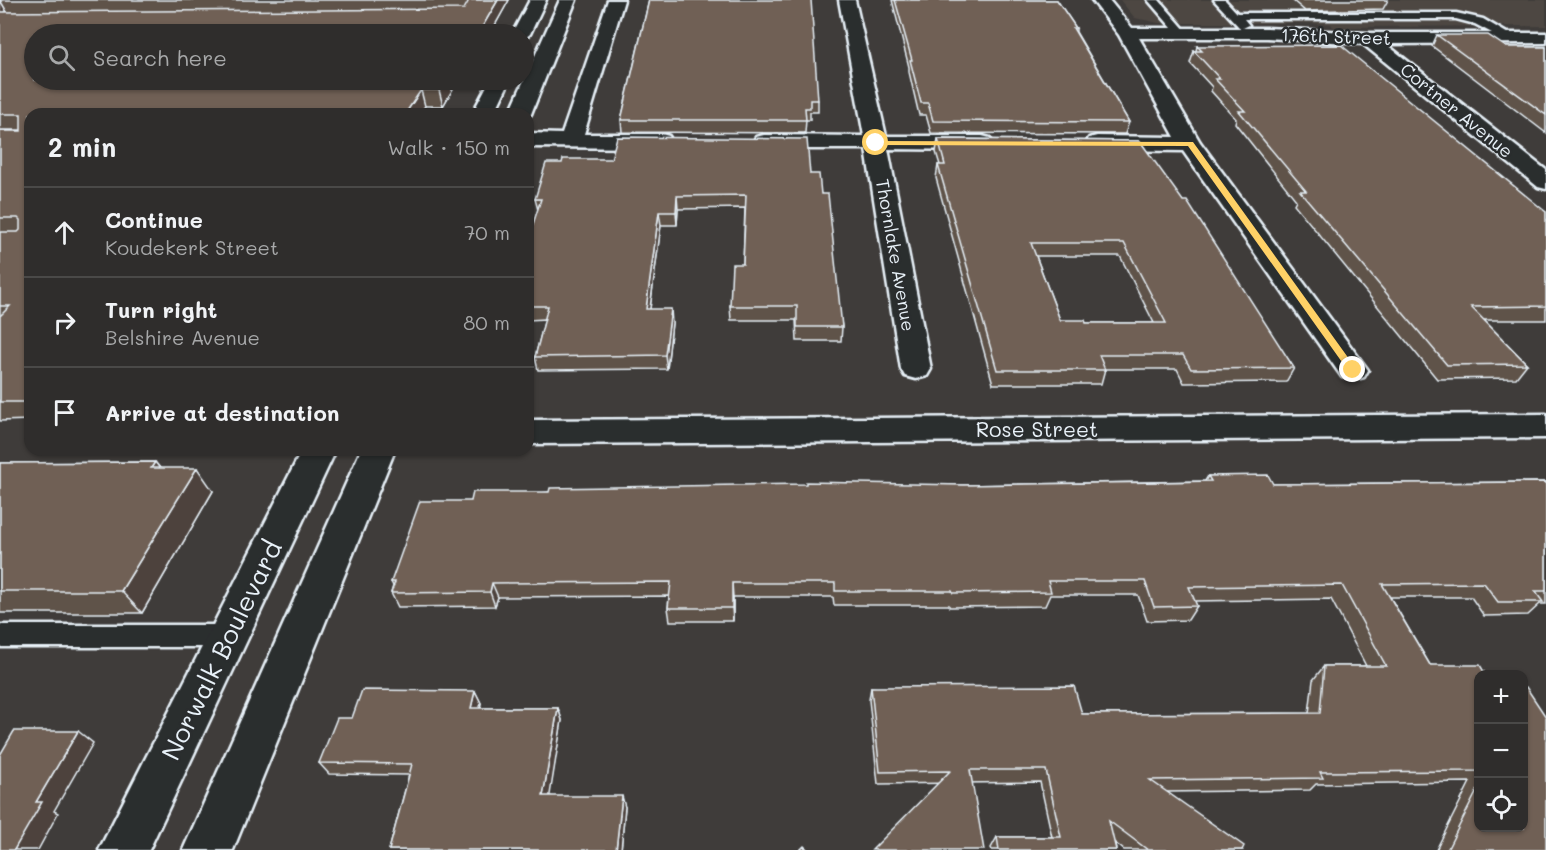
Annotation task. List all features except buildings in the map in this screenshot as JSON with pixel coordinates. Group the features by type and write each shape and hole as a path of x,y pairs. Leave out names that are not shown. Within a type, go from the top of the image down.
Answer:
{"street":[{"path":"527,24 538,0"},
{"path":"534,81 568,0"},
{"path":"571,140 615,0"},
{"name":"Thornlake Avenue","path":"847,0 876,143 916,369"},
{"path":"1100,0 1126,33 1190,144 1353,370"},
{"name":"176th Street","path":"1126,33 1252,34 1368,39 1546,38"},
{"name":"Cortner Avenue","path":"1368,39 1545,181"},
{"path":"486,108 495,90"},
{"path":"523,108 530,90"},
{"path":"534,140 677,141"},
{"path":"747,141 1004,143"},
{"path":"1074,143 1190,144"},
{"name":"Rose Street","path":"534,432 1546,426"},
{"name":"Norwalk Boulevard","path":"124,850 316,456"},
{"path":"208,850 375,456"}],"lane":[{"path":"1154,0 1182,33"},
{"path":"1219,0 1252,34"},
{"path":"1234,16 1456,15 1479,21 1509,38"},
{"path":"0,636 229,636"}],"shaded area":[{"path":"1120,0 1546,0 1546,26 1333,27 1331,24 1291,23 1159,23 1135,18"}],"route":[{"path":"876,143 1190,144 1353,370"}]}
